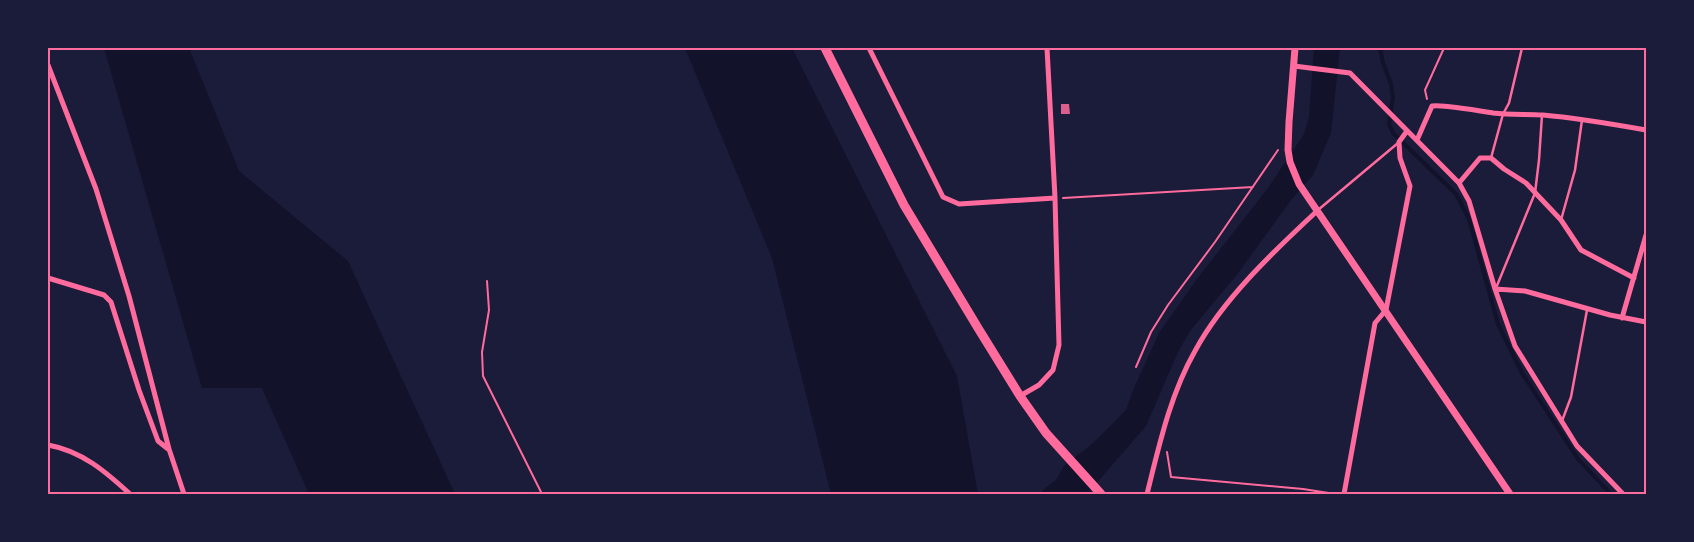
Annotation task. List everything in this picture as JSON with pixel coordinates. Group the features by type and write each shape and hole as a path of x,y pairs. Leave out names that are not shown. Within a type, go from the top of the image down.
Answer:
{"main road":[{"path":"825,48 904,205 978,328 1020,396 1046,433 1099,494"}],"street":[{"path":"869,48 943,197 959,204 1055,198"},
{"path":"1020,396 1040,385 1053,370 1058,345 1055,198 1047,48"},
{"path":"1295,48 1288,136 1290,162 1303,192 1386,310 1510,494"},
{"path":"48,65 96,189 129,296 169,449 184,494"},
{"path":"1294,66 1350,73 1459,183 1469,201 1495,289 1515,346 1577,446 1623,494"},
{"path":"1417,140 1432,106 1438,105 1503,114 1582,119 1646,130"},
{"path":"1342,494 1375,323 1386,310 1410,186 1400,158 1399,142 1407,131"},
{"path":"1459,183 1480,158 1491,158 1526,183 1561,220 1581,250 1634,278"},
{"path":"1147,494 1164,430 1179,384 1195,350 1229,302 1266,259 1317,211"},
{"path":"1622,318 1646,235"},
{"path":"48,278 104,296 111,302 139,390 158,441 169,449"},
{"path":"1495,289 1525,291 1622,318 1646,322"},
{"path":"48,445 70,450 96,464 130,494"}],"lane":[{"path":"1491,158 1503,114 1509,103 1522,48"},
{"path":"1495,289 1535,193 1542,115"},
{"path":"1561,220 1575,170 1582,119"},
{"path":"1317,211 1399,142"},
{"path":"1561,423 1571,397 1588,309"}],"path":[{"path":"1432,106 1427,99 1425,90 1444,48"},
{"path":"1136,367 1151,332 1168,305 1215,242 1288,136"},
{"path":"1055,198 1254,187"},
{"path":"487,281 489,310 482,352 483,376 542,494"},
{"path":"1164,430 1171,477 1342,494"}],"shaded area":[{"path":"104,48 189,48 239,171 348,261 455,494 309,494 262,388 202,388"},
{"path":"685,48 792,48 957,376 978,494 831,494 772,258"},
{"path":"1314,48 1340,48 1331,133 1313,175 1291,200 1239,272 1190,331 1178,352 1146,426 1087,494 1041,494 1044,489 1056,480 1064,466 1092,444 1126,410 1159,333 1197,279 1268,188 1304,134 1309,117"}],"building":[{"path":"1061,104 1069,104 1070,114 1061,114"}],"waterway":[{"path":"1380,48 1393,97 1389,124 1393,133 1456,194 1469,219 1498,324 1522,373 1578,459 1611,494"}]}
